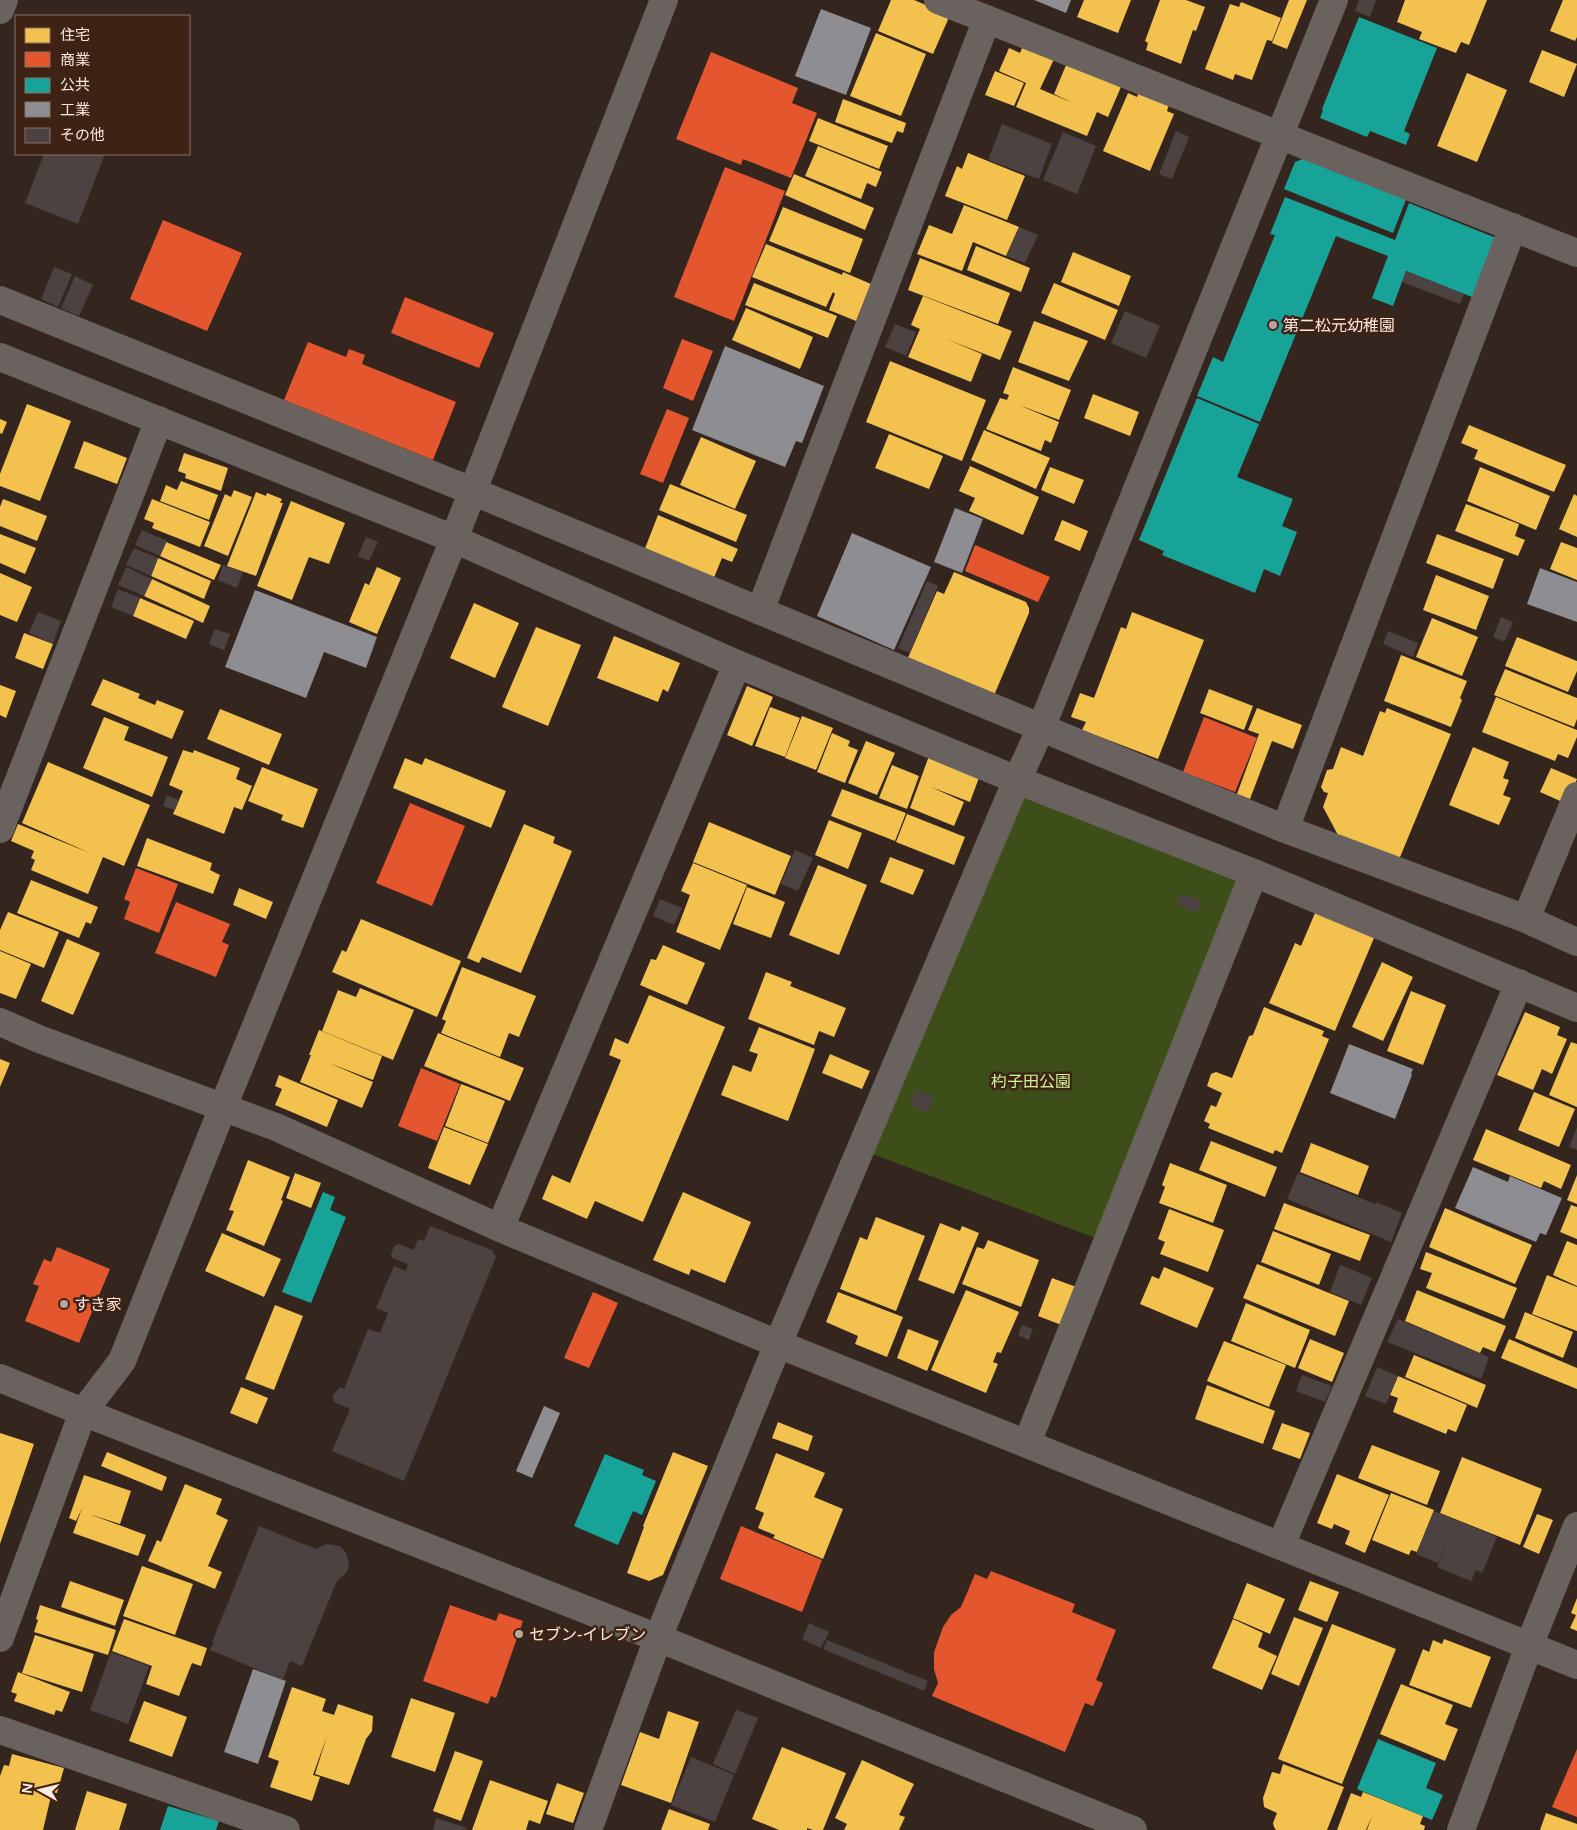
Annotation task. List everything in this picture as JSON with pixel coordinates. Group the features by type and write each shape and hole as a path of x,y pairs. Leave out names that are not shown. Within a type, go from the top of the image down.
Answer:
{"street":[{"path":"0,10 4,0"},
{"path":"0,1638 83,1412 122,1361 223,1107 454,540 664,0"},
{"path":"938,0 1577,253"},
{"path":"588,1830 658,1638 778,1344 1017,780 1041,728 1334,0"},
{"path":"760,611 987,19"},
{"path":"1285,829 1513,227"},
{"path":"0,300 472,491 1285,829 1526,919 1577,942"},
{"path":"0,357 454,540 737,664 1017,780 1254,874 1577,1008"},
{"path":"0,829 159,420"},
{"path":"500,1228 737,664"},
{"path":"1526,919 1577,796"},
{"path":"1027,1444 1254,874"},
{"path":"1282,1545 1519,983"},
{"path":"0,1022 39,1039 276,1127 500,1228 778,1344 968,1422 1282,1545 1577,1665"},
{"path":"0,1378 658,1638 1133,1830"},
{"path":"1461,1830 1577,1526"},
{"path":"0,1730 286,1830"}],"green space":[{"name":"杓子田公園","path":"1020,784 1247,873 1101,1240 867,1152"}],"building: 住宅":[{"path":"891,0 914,0 950,15 933,54 878,31"},
{"path":"1084,0 1131,0 1118,33 1077,17"},
{"path":"1160,0 1186,0 1205,7 1196,31 1193,30 1181,64 1146,50 1148,43 1145,41"},
{"path":"1289,0 1307,0 1287,49 1272,43"},
{"path":"1405,0 1487,0 1469,45 1461,42 1456,53 1419,39 1422,32 1397,22"},
{"path":"1563,0 1577,0 1577,37 1575,41 1550,31"},
{"path":"1241,2 1281,18 1272,41 1267,40 1252,80 1235,74 1233,80 1205,69 1230,4 1239,7"},
{"path":"876,33 926,54 901,116 850,96"},
{"path":"1024,43 1055,57 1040,89 1073,103 1054,94 1069,58 1124,80 1108,117 1097,112 1087,136 1016,107 1026,83 999,71 1009,48 1020,53"},
{"path":"1542,50 1577,64 1564,97 1529,82"},
{"path":"995,71 1024,83 1014,106 985,95"},
{"path":"1467,73 1507,90 1477,162 1437,146"},
{"path":"1140,88 1170,101 1167,111 1174,114 1150,171 1103,151 1128,93 1137,97"},
{"path":"843,99 906,123 903,133 897,131 892,143 835,122"},
{"path":"818,118 888,146 879,169 809,141"},
{"path":"818,146 882,172 876,187 867,183 861,199 805,176"},
{"path":"968,153 1025,176 1007,220 945,196 957,166 962,169"},
{"path":"794,174 874,208 865,230 785,195"},
{"path":"964,205 1019,227 1006,256 973,242 962,271 917,254 929,225 952,234"},
{"path":"783,207 863,239 850,273 769,241"},
{"path":"766,244 842,275 843,272 871,284 856,321 829,310 835,294 833,292 826,307 752,277"},
{"path":"976,246 1030,268 1021,292 967,270"},
{"path":"1073,252 1131,276 1119,306 1061,282"},
{"path":"920,258 1010,293 998,324 908,290"},
{"path":"754,283 837,316 828,338 745,305"},
{"path":"1054,283 1118,310 1105,340 1041,313"},
{"path":"923,296 1012,331 1000,360 946,339 982,354 971,382 908,357 920,329 911,325"},
{"path":"746,308 813,337 800,369 732,340"},
{"path":"1034,321 1088,341 1069,381 1018,362"},
{"path":"890,361 986,400 962,461 866,422"},
{"path":"1013,367 1071,390 1059,420 1019,405 1059,422 1051,443 1045,440 1041,451 986,429 1000,398 1007,400 1009,395 1003,393"},
{"path":"1093,394 1139,412 1130,436 1084,418"},
{"path":"27,404 71,421 40,501 0,486 0,474"},
{"path":"0,419 7,422 2,434 0,433"},
{"path":"1469,425 1566,465 1554,492 1474,459 1478,450 1461,443"},
{"path":"984,430 1050,458 1036,489 971,460"},
{"path":"889,434 943,456 929,489 875,468"},
{"path":"701,437 756,461 735,509 680,485"},
{"path":"84,441 127,458 117,484 74,468"},
{"path":"184,453 228,468 221,491 185,478 186,474 178,471"},
{"path":"970,466 1039,497 1023,535 969,511 975,498 959,491"},
{"path":"1050,467 1084,480 1074,504 1041,490"},
{"path":"1480,467 1550,496 1536,530 1467,501"},
{"path":"181,481 218,495 209,520 160,501 166,485 177,490"},
{"path":"670,484 747,515 736,542 659,510"},
{"path":"234,490 252,497 228,556 204,546 225,494 231,497"},
{"path":"256,492 266,496 267,493 282,499 280,503 283,503 256,576 227,566"},
{"path":"1574,494 1577,496 1577,537 1559,529"},
{"path":"3,499 47,516 37,541 0,526 0,507"},
{"path":"152,499 210,522 200,547 152,528 154,523 144,519"},
{"path":"291,501 345,523 329,564 309,557 292,600 257,586"},
{"path":"1466,504 1519,524 1515,536 1525,540 1518,556 1455,531"},
{"path":"658,515 738,549 732,562 722,558 713,580 644,551"},
{"path":"1062,520 1088,531 1080,551 1054,540"},
{"path":"0,534 36,548 25,574 0,563"},
{"path":"1437,534 1504,559 1493,589 1426,563"},
{"path":"166,542 221,565 214,580 160,556"},
{"path":"1561,542 1577,548 1577,580 1550,569"},
{"path":"158,558 211,581 204,599 151,576"},
{"path":"377,567 401,578 377,634 349,622 365,583 369,585"},
{"path":"954,572 1026,602 1029,608 1029,613 995,693 991,694 907,660 937,591 944,594"},
{"path":"0,573 32,587 17,622 0,615"},
{"path":"1436,575 1489,596 1476,630 1423,610"},
{"path":"152,579 210,606 203,623 144,596"},
{"path":"140,598 194,621 186,639 133,616"},
{"path":"474,603 519,623 495,678 450,658"},
{"path":"1132,612 1204,640 1158,759 1082,730 1086,722 1071,717 1080,693 1094,698 1121,627 1126,629"},
{"path":"1432,618 1478,637 1462,676 1416,657"},
{"path":"536,627 581,645 548,726 502,707"},
{"path":"24,633 53,644 43,669 15,658"},
{"path":"614,636 680,663 668,692 663,689 658,702 597,678"},
{"path":"1517,637 1577,661 1577,671 1568,692 1505,666"},
{"path":"1401,655 1467,681 1460,698 1462,700 1451,727 1384,701"},
{"path":"1505,669 1577,698 1577,719 1574,727 1494,695"},
{"path":"103,679 140,694 138,698 155,705 157,700 184,711 172,739 91,705"},
{"path":"0,685 16,691 6,718 0,715"},
{"path":"747,686 773,697 752,746 727,735"},
{"path":"1209,689 1253,706 1244,730 1200,713"},
{"path":"1496,697 1577,730 1577,737 1568,758 1558,754 1555,761 1482,732"},
{"path":"770,707 800,718 785,757 755,746"},
{"path":"1257,708 1302,725 1293,749 1272,741 1250,799 1237,794 1259,734 1248,730"},
{"path":"1387,708 1451,734 1398,862 1339,837 1323,807 1328,793 1324,792 1321,787 1327,770 1333,769 1341,747 1363,756 1380,711 1385,713"},
{"path":"220,709 282,734 269,765 207,739"},
{"path":"802,716 833,728 816,770 785,758"},
{"path":"104,717 129,727 124,740 168,757 152,797 83,768"},
{"path":"832,733 850,741 848,746 858,750 845,783 817,772"},
{"path":"866,741 895,753 877,795 848,783"},
{"path":"1473,747 1509,762 1503,778 1509,780 1503,795 1511,798 1499,825 1449,805"},
{"path":"183,750 193,753 194,750 240,768 236,779 252,786 242,810 234,807 224,834 173,814 183,791 169,785"},
{"path":"929,756 980,775 970,802 931,787 964,802 954,826 910,808"},
{"path":"405,758 422,765 425,758 506,791 491,828 393,788"},
{"path":"48,762 150,805 124,866 103,857 88,894 31,870 35,860 31,858 34,851 11,841 18,824 90,853 22,823"},
{"path":"892,765 919,776 907,809 879,798"},
{"path":"262,767 318,789 303,828 281,820 283,815 248,801"},
{"path":"1551,768 1577,779 1567,804 1540,792"},
{"path":"842,789 906,813 895,841 831,816"},
{"path":"907,814 965,837 954,865 896,842"},
{"path":"829,820 862,833 848,869 815,855"},
{"path":"709,822 791,856 775,895 693,862"},
{"path":"524,824 555,837 553,843 572,851 521,973 482,957 479,963 467,958"},
{"path":"147,838 212,863 210,870 220,875 213,894 137,866"},
{"path":"890,857 924,870 913,895 880,882"},
{"path":"693,863 747,885 720,950 676,932 690,895 681,891"},
{"path":"818,865 867,885 839,955 789,935"},
{"path":"31,880 98,907 91,924 86,922 79,938 17,913"},
{"path":"747,887 785,902 771,938 733,924"},
{"path":"239,888 273,902 266,919 233,905"},
{"path":"8,912 59,932 44,968 0,950 0,930"},
{"path":"1315,913 1374,938 1335,1031 1269,1003 1295,943 1301,946"},
{"path":"361,919 461,961 437,1017 332,972 342,950 346,952"},
{"path":"67,939 100,953 73,1015 41,1001"},
{"path":"663,945 705,963 687,1005 640,985 651,959 656,960"},
{"path":"0,951 31,964 16,999 0,993"},
{"path":"1382,962 1413,977 1383,1041 1352,1027"},
{"path":"462,967 536,996 519,1037 509,1033 500,1057 441,1033 446,1021 442,1019"},
{"path":"766,972 792,982 790,986 846,1008 834,1037 819,1031 814,1045 748,1019"},
{"path":"360,988 414,1010 393,1060 322,1031 338,990 356,997"},
{"path":"1411,991 1446,1005 1423,1065 1387,1051"},
{"path":"649,995 725,1027 643,1222 595,1201 587,1219 542,1199 552,1175 570,1183 621,1060 609,1055 615,1038 628,1044"},
{"path":"1264,1007 1324,1031 1322,1036 1329,1039 1282,1153 1275,1150 1273,1154 1208,1128 1210,1124 1204,1121 1211,1105 1216,1107 1222,1093 1207,1086 1211,1074 1216,1072 1232,1078 1249,1036 1253,1035"},
{"path":"1525,1012 1560,1027 1557,1035 1567,1039 1552,1074 1542,1069 1533,1090 1497,1075"},
{"path":"759,1027 815,1049 788,1121 721,1095 733,1065 751,1072 758,1054 749,1051"},
{"path":"319,1030 382,1056 373,1080 329,1063 373,1082 362,1108 300,1082"},
{"path":"438,1033 524,1068 510,1101 424,1066"},
{"path":"1571,1042 1577,1044 1577,1107 1549,1095"},
{"path":"830,1054 870,1071 862,1089 822,1073"},
{"path":"0,1059 10,1063 0,1087"},
{"path":"279,1075 338,1100 327,1127 275,1105 282,1089 275,1086"},
{"path":"461,1084 505,1101 488,1143 445,1126"},
{"path":"1534,1092 1575,1109 1559,1147 1518,1130"},
{"path":"444,1127 488,1144 470,1185 428,1168"},
{"path":"1486,1129 1571,1165 1561,1189 1544,1181 1541,1188 1473,1160"},
{"path":"1211,1141 1277,1167 1265,1197 1199,1170"},
{"path":"1311,1143 1369,1166 1358,1195 1300,1172"},
{"path":"248,1160 290,1177 281,1200 283,1201 264,1246 226,1230 234,1211 229,1210"},
{"path":"1170,1163 1227,1185 1213,1223 1159,1203 1165,1187 1162,1185"},
{"path":"295,1173 321,1183 311,1208 286,1198"},
{"path":"1577,1175 1577,1204 1567,1200"},
{"path":"683,1192 751,1222 725,1283 691,1269 689,1275 653,1260"},
{"path":"1284,1203 1370,1235 1360,1261 1274,1229"},
{"path":"1571,1205 1577,1207 1577,1239 1560,1232"},
{"path":"1445,1208 1532,1245 1515,1284 1429,1247"},
{"path":"1169,1209 1224,1230 1208,1272 1160,1254 1165,1242 1158,1239"},
{"path":"876,1217 925,1236 896,1311 840,1289 860,1237 867,1240"},
{"path":"940,1223 960,1231 962,1226 979,1233 954,1294 918,1280"},
{"path":"1273,1231 1331,1254 1319,1285 1261,1262"},
{"path":"222,1233 281,1259 264,1297 205,1271"},
{"path":"988,1240 1039,1260 1021,1307 962,1284 977,1247 984,1249"},
{"path":"1567,1241 1577,1245 1577,1286 1553,1275"},
{"path":"1426,1252 1517,1288 1504,1319 1426,1288 1432,1273 1420,1269"},
{"path":"1257,1264 1349,1301 1335,1336 1243,1298"},
{"path":"1164,1267 1214,1288 1197,1328 1140,1304 1152,1276 1159,1279"},
{"path":"1547,1275 1577,1287 1577,1331 1532,1314"},
{"path":"1052,1278 1079,1288 1064,1326 1038,1316"},
{"path":"966,1290 1019,1312 1001,1353 997,1352 993,1362 998,1364 986,1393 931,1370"},
{"path":"1417,1290 1506,1326 1495,1352 1483,1347 1480,1353 1405,1321"},
{"path":"838,1292 903,1317 887,1357 855,1344 858,1336 826,1322"},
{"path":"1246,1303 1310,1330 1295,1368 1231,1341"},
{"path":"275,1305 303,1316 274,1390 245,1379"},
{"path":"1525,1312 1573,1332 1563,1358 1515,1338"},
{"path":"908,1329 939,1341 927,1371 897,1358"},
{"path":"1310,1339 1344,1353 1332,1382 1298,1368"},
{"path":"1509,1339 1577,1368 1577,1389 1501,1358"},
{"path":"1224,1341 1286,1365 1269,1407 1207,1381"},
{"path":"1414,1355 1486,1385 1477,1408 1405,1377"},
{"path":"1398,1376 1467,1405 1456,1432 1448,1429 1446,1434 1393,1412 1398,1398 1390,1395"},
{"path":"1207,1385 1275,1411 1263,1444 1195,1419"},
{"path":"241,1387 268,1398 257,1424 230,1413"},
{"path":"778,1422 813,1436 808,1451 772,1438"},
{"path":"1282,1423 1310,1433 1300,1459 1272,1449"},
{"path":"0,1433 34,1444 0,1544"},
{"path":"1372,1445 1440,1471 1427,1505 1358,1478"},
{"path":"107,1452 167,1477 162,1491 101,1466"},
{"path":"673,1452 708,1466 663,1575 649,1581 627,1573 643,1526"},
{"path":"776,1453 825,1473 814,1497 843,1509 823,1559 773,1538 775,1535 758,1528 764,1513 755,1509"},
{"path":"1462,1457 1542,1489 1520,1545 1440,1513"},
{"path":"1337,1474 1389,1495 1365,1553 1345,1544 1350,1531 1334,1524 1332,1529 1317,1523"},
{"path":"84,1475 131,1491 120,1524 89,1514 146,1535 138,1556 73,1533 82,1508 76,1521 69,1518"},
{"path":"185,1484 222,1499 216,1514 228,1520 208,1566 222,1572 215,1589 148,1561 157,1540 161,1542"},
{"path":"1391,1493 1434,1510 1417,1552 1411,1550 1409,1555 1372,1540"},
{"path":"1537,1514 1553,1520 1539,1554 1523,1547"},
{"path":"142,1566 193,1584 175,1635 123,1616"},
{"path":"70,1581 124,1600 115,1626 61,1607"},
{"path":"1310,1581 1339,1592 1327,1622 1298,1610"},
{"path":"1247,1583 1285,1599 1270,1634 1233,1618"},
{"path":"1577,1598 1577,1631 1570,1628 1576,1615 1571,1613"},
{"path":"40,1605 116,1630 108,1655 34,1632"},
{"path":"1294,1617 1323,1628 1299,1686 1271,1674"},
{"path":"124,1619 207,1648 201,1666 192,1663 179,1696 146,1684 152,1666 112,1651"},
{"path":"1233,1619 1263,1633 1258,1647 1277,1656 1262,1690 1212,1668"},
{"path":"1332,1624 1396,1649 1342,1784 1278,1759"},
{"path":"35,1635 94,1654 82,1692 22,1673"},
{"path":"1444,1639 1491,1657 1471,1708 1409,1685 1423,1649 1429,1652 1433,1640 1442,1644"},
{"path":"18,1672 70,1692 62,1712 56,1710 54,1715 14,1701 17,1694 11,1692"},
{"path":"1401,1684 1453,1705 1445,1724 1458,1729 1445,1761 1380,1734"},
{"path":"292,1687 326,1699 322,1711 334,1715 338,1704 373,1716 372,1731 366,1739 349,1785 315,1774 327,1736 313,1775 320,1777 312,1801 270,1787 279,1761 268,1757"},
{"path":"411,1698 455,1713 435,1772 391,1757"},
{"path":"144,1701 187,1717 172,1757 129,1741"},
{"path":"668,1711 699,1722 671,1803 621,1785 640,1732 659,1739"},
{"path":"782,1747 846,1773 823,1830 807,1828 807,1830 779,1830 752,1819"},
{"path":"455,1751 483,1761 461,1821 433,1811"},
{"path":"12,1754 64,1768 57,1793 52,1792 43,1830 0,1830 0,1776 4,1765 9,1766"},
{"path":"862,1760 914,1784 899,1815 905,1817 899,1830 844,1830 847,1824 835,1818"},
{"path":"1283,1764 1344,1787 1327,1830 1276,1830 1274,1827 1273,1823 1277,1813 1264,1807 1263,1798 1272,1772 1280,1774"},
{"path":"490,1780 548,1801 540,1824 529,1820 526,1830 472,1830"},
{"path":"557,1783 584,1793 573,1823 546,1814"},
{"path":"87,1791 127,1804 119,1830 75,1830"},
{"path":"1363,1792 1423,1816 1420,1824 1425,1826 1424,1830 1367,1830 1372,1816 1366,1830 1337,1830 1351,1793 1361,1797"},
{"path":"669,1809 710,1824 708,1830 661,1830"},
{"path":"1546,1813 1577,1824 1577,1830 1540,1830"}],"building: 商業":[{"path":"711,52 798,88 792,103 817,113 791,178 743,159 741,165 676,139"},
{"path":"725,167 785,191 734,321 674,297"},
{"path":"163,220 242,253 207,331 130,299"},
{"path":"405,297 494,333 479,368 391,333"},
{"path":"682,339 713,351 693,401 663,388"},
{"path":"308,342 346,357 349,349 365,355 362,364 456,402 433,460 284,400"},
{"path":"667,409 689,418 663,483 640,474"},
{"path":"975,545 1050,577 1038,602 965,571"},
{"path":"1204,717 1257,738 1235,792 1183,772"},
{"path":"410,803 465,826 432,906 376,883"},
{"path":"136,868 178,884 159,933 124,919 130,902 124,899"},
{"path":"176,902 230,924 222,942 229,945 216,977 155,953"},
{"path":"421,1068 460,1084 437,1141 398,1126"},
{"name":"すき家","path":"57,1247 110,1269 79,1343 25,1321 39,1286 33,1284 44,1259 51,1262"},
{"path":"593,1292 618,1303 589,1368 564,1358"},
{"path":"741,1526 822,1560 802,1612 720,1579"},
{"path":"991,1571 1075,1604 1072,1612 1116,1630 1096,1680 1103,1683 1093,1706 1085,1703 1065,1752 932,1696 938,1683 934,1669 934,1652 943,1627 951,1615 961,1607 975,1574 987,1579"},
{"path":"450,1605 496,1621 499,1613 523,1621 496,1698 491,1696 488,1704 423,1681"},
{"path":"1577,1749 1577,1817 1552,1807"}],"building: 公共":[{"path":"1359,17 1437,48 1404,131 1410,134 1406,145 1370,131 1367,137 1320,118"},
{"path":"1308,157 1407,197 1393,233 1284,189 1295,162"},
{"path":"1285,197 1395,240 1409,203 1501,240 1482,301 1406,271 1393,306 1372,298 1388,256 1336,236 1260,422 1197,396 1213,357 1223,362 1275,235 1270,234"},
{"path":"1197,398 1259,424 1237,477 1293,499 1282,526 1297,532 1280,576 1264,569 1255,593 1162,555 1164,551 1139,540"},
{"path":"323,1192 335,1197 330,1210 346,1217 311,1303 282,1292"},
{"path":"605,1454 644,1470 642,1475 656,1481 642,1515 633,1511 618,1545 574,1526"},
{"path":"1378,1739 1436,1763 1426,1788 1443,1795 1432,1820 1357,1789"},
{"path":"168,1806 219,1821 216,1830 160,1830"}],"building: 工業":[{"path":"1034,0 1071,0 1066,13"},
{"path":"821,9 871,28 846,95 795,76"},
{"path":"725,346 824,386 802,443 796,441 785,467 692,430"},
{"path":"955,508 983,519 962,573 934,562"},
{"path":"852,533 931,567 894,650 817,616"},
{"path":"1540,568 1577,582 1577,622 1527,604"},
{"path":"255,590 377,637 366,668 324,652 306,698 225,667"},
{"path":"1349,1044 1413,1069 1395,1119 1330,1093"},
{"path":"1473,1167 1508,1182 1510,1176 1562,1198 1546,1235 1540,1233 1536,1242 1455,1208"},
{"path":"544,1406 560,1413 532,1478 516,1471"},
{"path":"253,1669 286,1681 258,1764 224,1752"}],"building: その他":[{"path":"1359,0 1376,0 1370,17 1355,11"},
{"path":"1002,124 1052,144 1039,179 988,160"},
{"path":"1176,131 1189,137 1172,179 1159,174"},
{"path":"1063,132 1096,146 1077,194 1043,180"},
{"path":"44,155 105,155 78,224 25,203"},
{"path":"1019,227 1038,235 1025,263 1006,256"},
{"path":"54,267 72,274 58,307 41,299"},
{"path":"1406,271 1464,294 1460,304 1402,282"},
{"path":"75,276 93,285 79,316 61,308"},
{"path":"1125,311 1160,326 1146,358 1111,343"},
{"path":"895,324 916,332 906,356 885,347"},
{"path":"142,530 167,541 160,556 135,545"},
{"path":"366,537 378,542 369,561 358,556"},
{"path":"134,548 158,558 151,576 126,565"},
{"path":"223,565 243,572 237,588 218,580"},
{"path":"126,567 152,579 144,596 118,585"},
{"path":"927,581 938,586 910,653 898,648"},
{"path":"118,589 140,598 133,616 111,607"},
{"path":"38,612 61,621 53,644 29,633"},
{"path":"1501,617 1513,622 1504,642 1493,637"},
{"path":"215,629 230,634 224,650 209,644"},
{"path":"1388,631 1418,643 1413,657 1383,644"},
{"path":"167,795 179,800 175,810 163,806"},
{"path":"795,850 813,858 798,891 781,884"},
{"path":"1181,894 1201,900 1198,912 1178,906"},
{"path":"660,899 682,908 674,925 653,916"},
{"path":"916,1090 934,1097 928,1112 910,1105"},
{"path":"1577,1127 1577,1150 1569,1147"},
{"path":"1298,1173 1402,1213 1391,1242 1287,1199"},
{"path":"430,1226 492,1250 496,1257 404,1481 332,1451 350,1409 334,1402 333,1395 340,1387 344,1389 368,1329 380,1333 388,1313 376,1308 394,1266 406,1271 408,1264 392,1258 394,1246 399,1244 414,1250 418,1239 424,1241"},
{"path":"1340,1265 1372,1278 1361,1305 1330,1292"},
{"path":"1398,1319 1489,1357 1481,1379 1387,1342"},
{"path":"1022,1325 1033,1329 1029,1340 1018,1335"},
{"path":"1377,1367 1398,1376 1386,1404 1365,1396"},
{"path":"1302,1375 1332,1386 1325,1402 1296,1391"},
{"path":"1434,1511 1497,1537 1482,1573 1476,1570 1471,1581 1437,1567 1449,1538 1438,1563 1416,1554"},
{"path":"259,1526 316,1549 326,1544 340,1546 346,1553 349,1563 347,1572 337,1581 302,1666 290,1661 283,1680 210,1650"},
{"path":"809,1623 829,1632 821,1648 802,1639"},
{"path":"827,1640 928,1681 924,1691 823,1649"},
{"path":"111,1652 149,1666 128,1724 90,1710"},
{"path":"736,1710 758,1718 735,1774 713,1764"},
{"path":"691,1757 734,1775 715,1822 671,1805"},
{"path":"436,1818 467,1828 466,1830 433,1830"}],"place":[{"name":"第二松元幼稚園","path":"1273,325"},
{"name":"すき家","path":"64,1304"},
{"name":"セブン-イレブン","path":"519,1634"}]}
